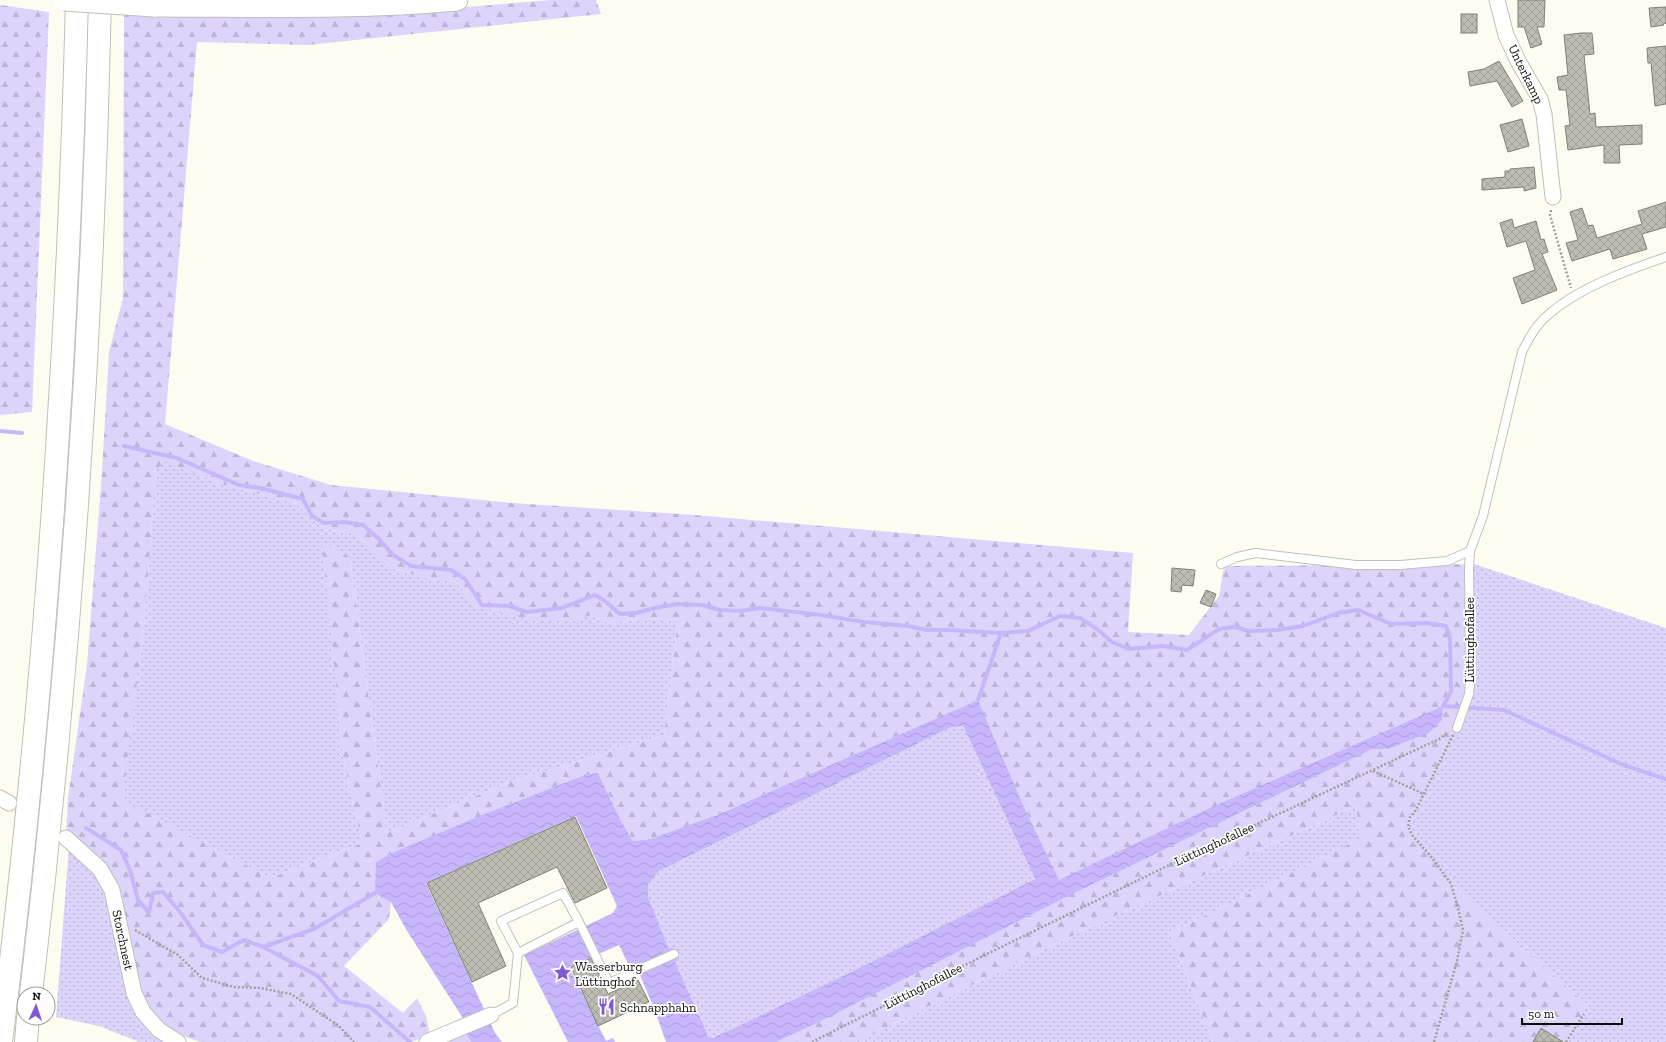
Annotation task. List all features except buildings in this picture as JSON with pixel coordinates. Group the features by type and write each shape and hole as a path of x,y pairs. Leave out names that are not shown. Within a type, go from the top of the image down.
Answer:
{"highway":[{"path":"1,1042 35,729 50,552 64,333 73,130 76,0"},
{"path":"32,986 58,740 75,546 88,342 98,132 100,0"},
{"path":"26,1042 27,1026"}],"main road":[{"path":"64,0 154,6 296,8 362,6 457,0"}],"street":[{"name":"Unterkamp","path":"1497,0 1506,35 1518,61 1540,99 1544,114 1553,197"},
{"name":"Storchnest","path":"66,838 100,869 112,890 134,992 143,1012 159,1030 178,1042"},
{"path":"431,1040 491,1015"}],"lane":[{"name":"Lüttinghofallee","path":"1457,728 1469,694 1470,682 1470,551 1483,516 1522,352 1532,332 1548,314 1574,297 1608,279 1666,257"},
{"path":"1221,564 1237,557 1256,553 1356,565 1400,565 1447,561 1470,551"},
{"path":"491,1015 513,1003 518,953 501,921 563,894 609,983 674,954"},
{"path":"518,953 579,923"}],"path":[{"path":"1553,197 1550,215 1574,297"},
{"path":"1434,1042 1457,961 1463,930 1451,884 1433,859 1412,835 1408,826 1410,818 1424,794 1457,728"},
{"name":"Lüttinghofallee","path":"812,1042 1156,871 1440,739 1457,728"},
{"path":"1373,770 1424,794"},
{"path":"119,921 178,955 202,978 234,987 260,988 291,994 339,1026 354,1042"},
{"path":"1566,1042 1584,1014"}],"green space":[{"path":"552,0 596,0 601,14 308,45 197,42 165,424 253,461 331,485 513,503 695,515 1133,553 1128,632 1189,635 1219,596 1224,566 1474,564 1469,622 1470,682 1457,728 1416,810 1410,817 1408,826 1412,835 1433,859 1451,884 1586,1004 1584,1014 1566,1042 1213,1042 1170,933 1361,838 1356,806 1078,933 856,1042 776,1042 811,1026 1059,881 1024,807 978,700 717,815 650,839 633,841 622,823 598,773 587,774 489,812 391,902 389,919 344,966 403,1013 417,998 426,1016 430,1034 412,1042 200,1042 178,1034 157,1018 141,994 117,886 66,834 68,798 87,665 102,472 109,352 123,298 124,15 380,14","holes":["166,462 221,484 297,504 323,529 355,533 392,568 413,575 438,580 451,580 460,586 473,606 528,619 569,621 592,615 613,625 644,618 678,620 664,735 510,782 387,833 350,557 322,542 343,757 362,843 270,878 122,800 144,628 156,469"]},
{"path":"0,5 49,12 32,412 0,415"},
{"path":"166,461 221,484 297,504 323,529 355,533 392,568 413,575 438,580 451,580 460,586 473,606 569,621 592,615 613,625 644,618 678,620 664,735 510,782 387,833 350,557 323,543 343,757 362,843 270,878 121,800 144,628 156,468"},
{"path":"1474,564 1666,628 1666,1042 1566,1042 1584,1014 1586,1004 1451,884 1433,859 1412,835 1408,826 1410,817 1416,810 1457,728"},
{"path":"963,726 1035,879 853,971 713,1038 709,1038 674,961 678,960 671,947 669,950 648,897 648,884 659,871 950,727"},
{"path":"1356,806 1361,838 1170,933 1213,1042 856,1042 1078,933"},
{"path":"69,846 83,859 107,891 126,986 169,1042 139,1042 99,1026 56,1017"},
{"path":"466,1033 471,1042 446,1042"}],"water":[{"path":"978,700 1024,807 1059,880 1210,808 1443,706 1442,720 1430,732 1388,749 1372,749 1066,897 811,1026 776,1042 666,1042 654,1008 636,966 630,968 619,945 569,967 606,1041 613,1038 615,1042 568,1042 524,955 613,913 617,906 576,816 426,883 495,1033 502,1042 471,1042 462,1026 466,1023 407,931 391,902 375,893 376,862 392,853 489,812 587,774 598,773 622,823 633,841 650,839 717,815","holes":["963,726 1035,879 853,971 713,1038 709,1038 675,962 678,960 672,947 669,949 648,897 648,884 659,871 951,727"]}],"waterway":[{"path":"0,431 22,433"},
{"path":"124,446 177,458 239,485 260,488 303,499 312,516 324,523 344,522 363,525 378,538 393,555 411,566 451,570 465,579 482,605 509,606 527,612 562,608 595,595 605,601 620,614 636,613 678,604 702,605 720,610 740,611 760,608 821,615 864,622 908,626 927,630 1001,633 1028,631 1060,616 1080,618 1097,629 1112,642 1129,649 1163,646 1187,650 1219,629 1234,627 1249,631 1277,630 1303,626 1338,613 1358,610 1391,624 1426,623 1446,626 1450,638 1451,692 1443,706 1504,710 1621,764 1666,779"},
{"path":"978,700 1001,633"},
{"path":"86,828 121,850 130,870 138,900 149,913 153,893 163,892 181,913 203,945 222,952 244,940 263,947 318,976 339,1001 370,1007 410,1042"},
{"path":"263,947 314,929 375,893"}],"place":[{"name":"Wasserburg Lüttinghof","path":"562,973"},
{"name":"Schnapphahn","path":"607,1007"}]}
